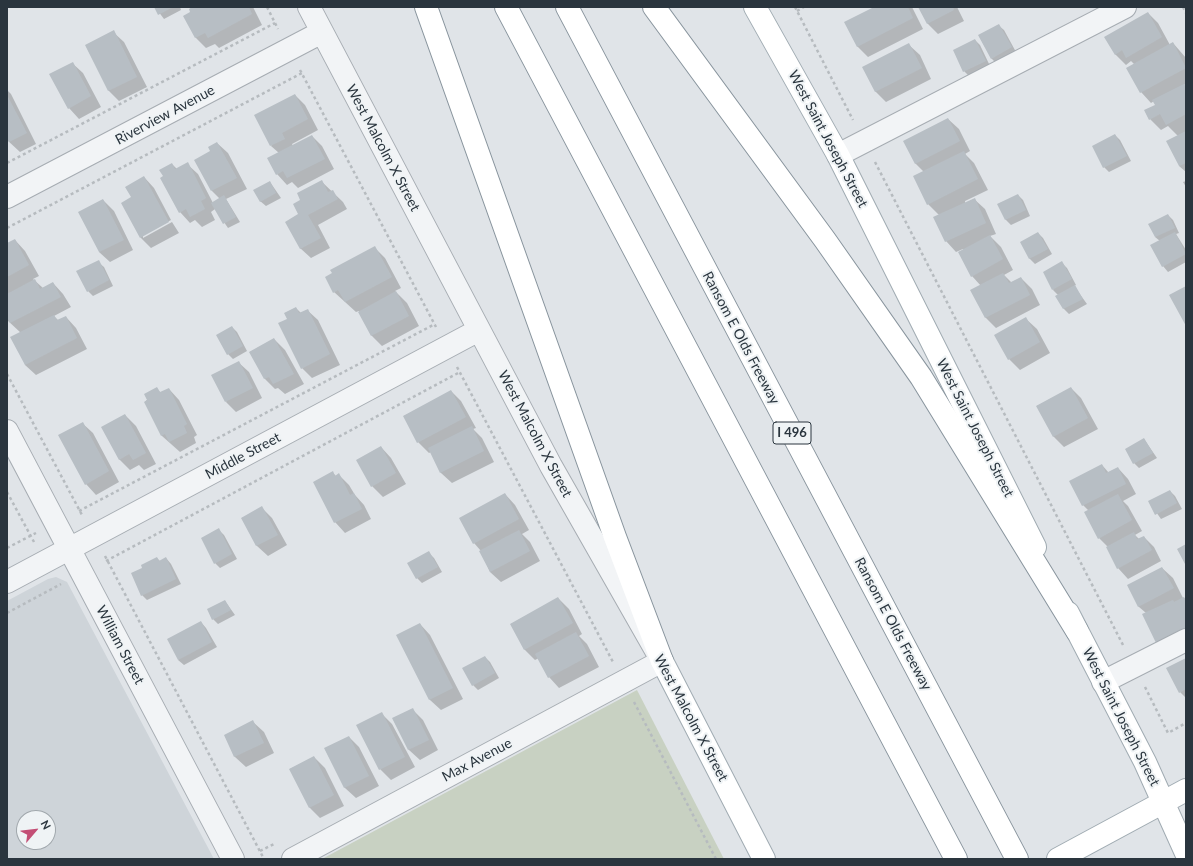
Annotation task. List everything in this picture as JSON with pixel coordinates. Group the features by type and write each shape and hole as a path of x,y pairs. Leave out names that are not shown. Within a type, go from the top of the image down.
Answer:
{"main road":[{"path":"426,7 613,530 662,662"},
{"path":"506,7 956,859"},
{"name":"Ransom E Olds Freeway","path":"567,7 1017,859"},
{"path":"654,7 825,240 925,382 1078,631"},
{"name":"West Saint Joseph Street","path":"756,7 838,155 1165,803 1186,852"},
{"name":"West Malcolm X Street","path":"662,662 764,859"},
{"path":"1058,859 1165,803 1186,790"}],"street":[{"name":"West Malcolm X Street","path":"309,7 551,466 662,662"},
{"path":"838,155 1125,7"},
{"name":"Riverview Avenue","path":"7,197 322,32"},
{"name":"Middle Street","path":"7,582 94,537 479,330"},
{"name":"William Street","path":"7,431 233,859"},
{"path":"1103,682 1186,640"},
{"name":"Max Avenue","path":"293,859 623,681 662,662"}],"path":[{"path":"267,7 716,859"},
{"path":"794,7 865,142 1168,733 1186,723"},
{"path":"796,11 804,7"},
{"path":"1183,7 1186,13"},
{"path":"7,163 275,23"},
{"path":"7,228 302,73"},
{"path":"7,548 435,324"},
{"path":"7,613 460,372"},
{"path":"7,374 107,560 264,859"},
{"path":"7,492 57,587"}],"shaded area":[{"path":"56,577 67,582 214,859 7,859 7,601 48,579"}],"green space":[{"path":"637,690 724,859 322,859"}],"building":[{"path":"154,7 173,7 158,15"},
{"path":"192,7 249,7 252,14 208,38 205,33 195,38 183,16 190,12 189,9"},
{"path":"874,7 908,7 913,18 857,47 844,22"},
{"path":"918,7 953,7 954,10 927,24"},
{"path":"1148,12 1162,37 1126,58 1122,50 1115,55 1104,37"},
{"path":"999,24 1012,47 991,59 978,35"},
{"path":"114,30 137,77 108,91 85,45"},
{"path":"975,39 986,61 963,72 953,50"},
{"path":"1173,42 1186,68 1140,93 1126,68"},
{"path":"909,43 922,68 875,92 862,67"},
{"path":"73,62 91,96 68,109 49,74"},
{"path":"1184,84 1186,87 1186,114 1166,125 1160,114 1149,120 1144,110 1155,105 1152,100"},
{"path":"295,94 308,119 282,133 285,139 270,146 254,115"},
{"path":"7,95 27,133 9,142 7,138"},
{"path":"948,118 960,141 915,164 903,141"},
{"path":"1186,131 1186,163 1179,166 1166,141"},
{"path":"1115,134 1127,156 1103,168 1092,146"},
{"path":"312,135 325,159 287,178 283,171 276,175 267,158"},
{"path":"217,142 237,178 211,191 194,160 210,151 208,147"},
{"path":"964,151 978,179 927,205 913,176"},
{"path":"188,162 206,198 201,201 205,209 190,217 186,209 179,213 160,178 163,176 159,170 172,163 175,169"},
{"path":"144,176 169,222 140,238 121,203 131,197 125,187"},
{"path":"322,180 328,192 333,190 338,199 308,215 321,238 300,249 285,222 298,214 293,204 300,200 297,193"},
{"path":"270,181 276,193 260,202 253,190"},
{"path":"1018,194 1026,210 1005,220 997,204"},
{"path":"224,195 236,217 223,224 211,203"},
{"path":"975,198 986,223 945,242 933,217"},
{"path":"103,199 124,240 99,252 78,212"},
{"path":"1168,214 1175,228 1155,237 1148,224"},
{"path":"1038,232 1048,249 1029,259 1020,242"},
{"path":"1175,232 1186,254 1162,267 1150,245"},
{"path":"990,235 1003,259 971,277 958,252"},
{"path":"15,239 29,265 7,277 7,243"},
{"path":"375,246 392,277 345,302 338,290 333,293 325,277 332,273 330,270"},
{"path":"99,260 109,280 87,292 76,271"},
{"path":"1062,261 1072,279 1052,290 1043,272"},
{"path":"1003,273 1009,283 1021,277 1030,295 985,318 970,290"},
{"path":"35,279 40,289 53,282 61,297 10,323 7,317 7,294"},
{"path":"1075,285 1083,299 1063,309 1055,296"},
{"path":"1186,286 1186,326 1169,295"},
{"path":"396,291 409,316 371,336 358,312"},
{"path":"296,307 299,313 308,309 330,354 301,369 278,323 287,319 284,313"},
{"path":"54,315 57,320 66,316 77,338 25,365 10,337"},
{"path":"1026,317 1040,342 1008,360 994,335"},
{"path":"232,326 243,346 227,355 216,335"},
{"path":"274,338 294,374 273,384 269,377 264,379 249,352"},
{"path":"239,361 253,388 225,402 211,375"},
{"path":"157,387 160,392 169,388 187,424 184,426 187,433 169,442 165,434 161,436 144,402 147,400 144,394"},
{"path":"1071,387 1088,418 1053,437 1036,406"},
{"path":"451,390 466,417 417,443 403,416"},
{"path":"125,414 146,453 133,460 129,454 119,460 101,427"},
{"path":"83,422 109,471 85,485 58,435"},
{"path":"472,426 484,451 440,473 428,448"},
{"path":"1144,438 1153,453 1133,464 1125,449"},
{"path":"381,446 396,473 371,487 356,460"},
{"path":"1102,464 1106,473 1118,467 1126,484 1082,506 1069,481"},
{"path":"333,471 335,476 339,473 350,495 354,493 362,509 334,523 313,482"},
{"path":"1170,490 1177,503 1155,515 1148,501"},
{"path":"505,493 519,519 473,544 459,518"},
{"path":"1118,494 1132,520 1098,539 1084,512"},
{"path":"262,506 278,535 256,546 241,518"},
{"path":"219,528 232,554 214,564 201,538"},
{"path":"519,530 530,551 490,572 479,551"},
{"path":"1134,532 1137,539 1144,536 1152,550 1117,569 1106,547"},
{"path":"1186,544 1186,563 1185,564 1177,549"},
{"path":"429,551 438,567 416,579 407,563"},
{"path":"157,557 159,561 166,557 176,579 141,596 131,573 142,568 141,565"},
{"path":"1162,567 1174,588 1138,607 1127,585"},
{"path":"558,597 573,623 524,650 510,624"},
{"path":"1184,597 1186,600 1186,631 1157,645 1142,614 1173,600 1174,602"},
{"path":"225,600 231,610 212,620 207,609"},
{"path":"201,621 212,642 178,660 167,639"},
{"path":"420,623 453,688 429,700 396,635"},
{"path":"576,632 589,656 548,678 535,654"},
{"path":"485,656 495,673 472,686 462,668"},
{"path":"1186,658 1186,689 1179,693 1166,668"},
{"path":"413,708 429,740 408,750 392,718"},
{"path":"382,712 405,757 379,770 356,725"},
{"path":"253,720 264,743 234,757 224,735"},
{"path":"349,736 369,776 344,788 324,748"},
{"path":"314,756 334,795 309,808 289,769"}]}
